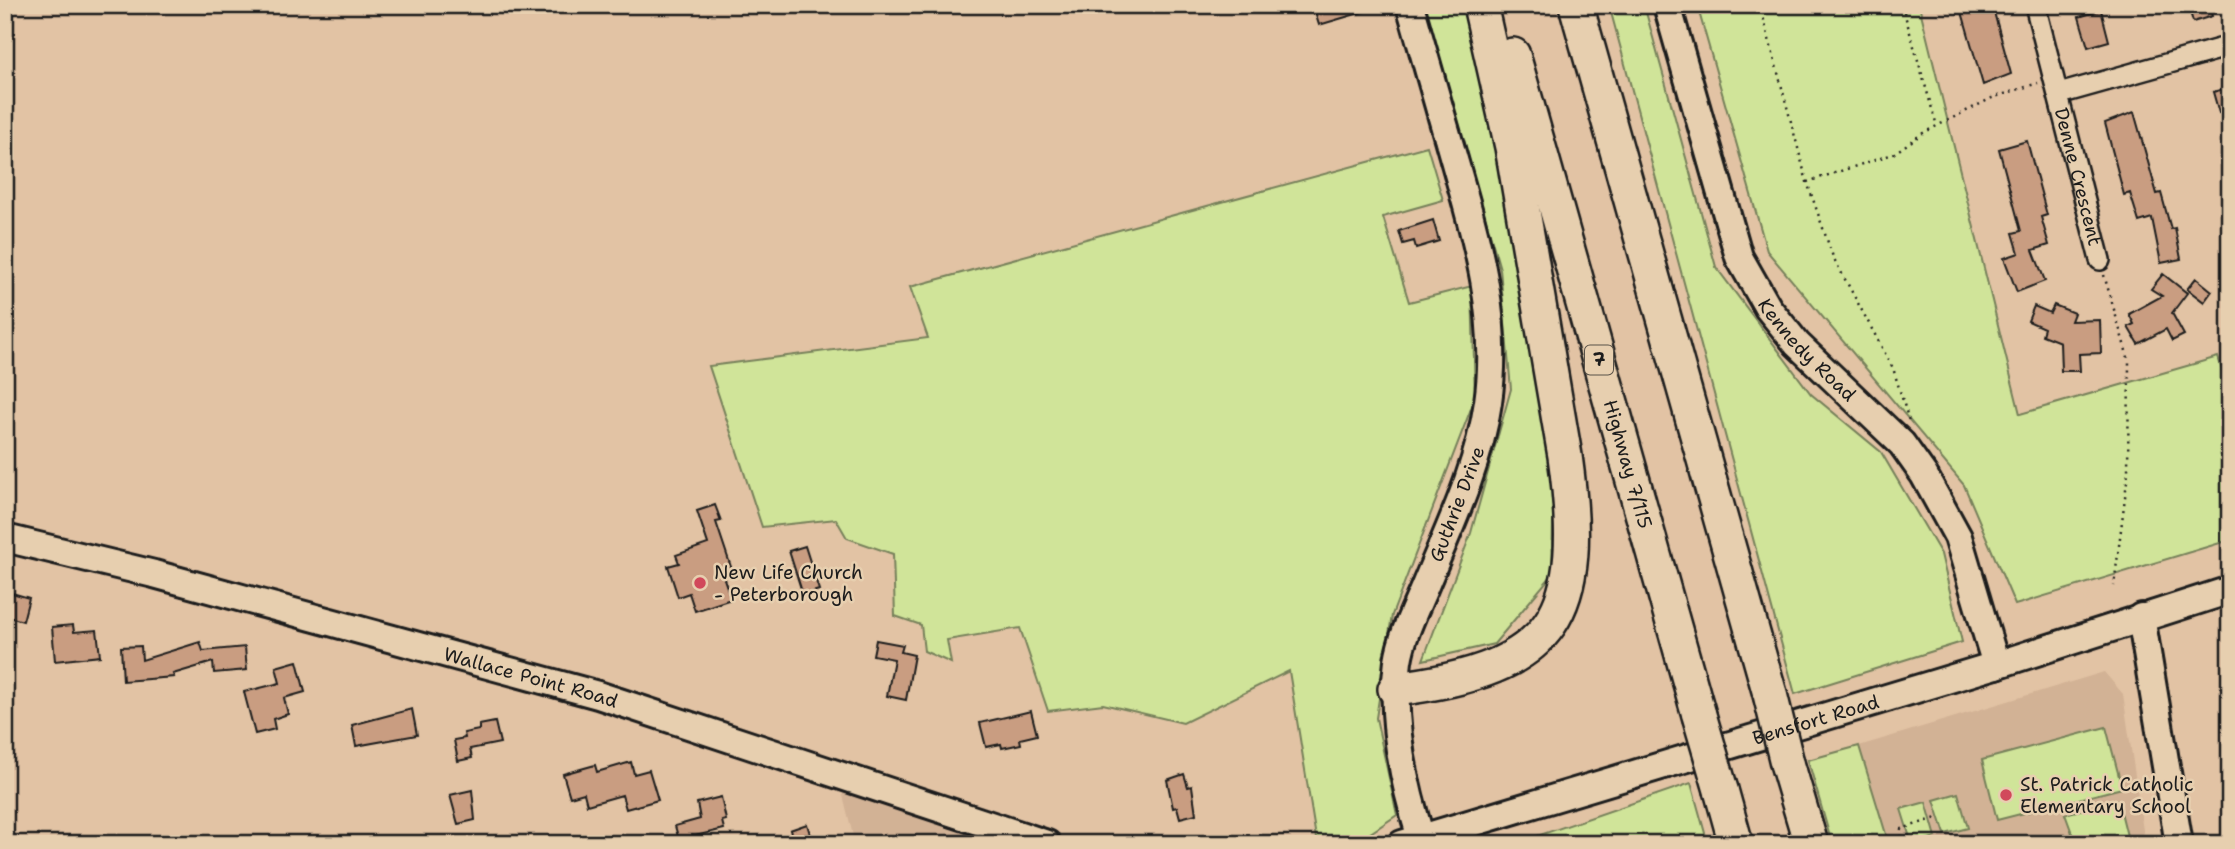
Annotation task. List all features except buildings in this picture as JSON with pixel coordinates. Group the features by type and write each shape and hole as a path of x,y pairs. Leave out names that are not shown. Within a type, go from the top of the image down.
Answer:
{"highway":[{"path":"1395,690 1470,673 1512,659 1534,644 1549,626 1570,577 1572,507 1565,456 1512,147 1480,5"},
{"name":"Highway 7/115","path":"1499,5 1736,844"},
{"path":"1576,5 1811,844"}],"street":[{"name":"Guthrie Drive","path":"1410,5 1482,260 1491,347 1482,436 1469,480 1409,625 1399,658 1395,690 1411,841"},
{"name":"Kennedy Road","path":"1667,5 1739,257 1768,308 1797,344 1902,444 1924,475 1958,537 1996,665"},
{"name":"Denne Crescent","path":"2035,5 2100,260"},
{"name":"Denne Crescent","path":"2057,85 2230,46"},
{"name":"Wallace Point Road","path":"5,538 154,574 598,695 1048,844"},
{"name":"Bensfort Road","path":"1411,841 1996,665 2230,590"},
{"path":"2141,617 2179,844"}],"path":[{"path":"1760,5 1807,182 1833,257 1893,368 1909,421"},
{"path":"1902,5 1937,126"},
{"path":"1807,182 1893,154 1937,126 1992,99 2057,85"},
{"path":"2100,260 2129,361 2128,472 2114,586"},
{"path":"1900,844 1901,829 1940,817"}],"shaded area":[{"name":"St. Patrick Catholic Elementary School","path":"2104,672 2123,694 2145,844 1889,844 1859,746"},
{"path":"842,791 1001,844 855,844"}],"green space":[{"path":"1425,5 1466,5 1482,71 1554,466 1552,575 1494,644 1423,660 1471,533 1511,389 1500,269"},
{"path":"1609,5 1644,5 1716,267 1811,394 1881,452 1941,554 1962,642 1795,694"},
{"path":"1697,5 1919,5 2020,414 2218,357 2230,396 2230,540 2015,605 1964,485 1767,251"},
{"path":"1427,146 1443,200 1383,217 1409,302 1472,286 1475,398 1392,615 1376,718 1397,815 1354,844 1317,844 1289,671 1183,723 1103,704 1048,711 1020,628 947,640 951,663 924,651 921,625 895,616 893,554 847,538 836,519 762,527 709,366 928,338 910,287"},
{"path":"2106,727 2122,788 1997,820 1982,760"},
{"path":"1859,746 1889,844 1832,844 1808,760"},
{"path":"1691,783 1708,844 1514,844"},
{"path":"1958,793 1968,828 1945,834 1934,800"},
{"path":"2118,800 2129,844 2076,844 2065,814"},
{"path":"1926,802 1936,837 1912,844 1901,809"}],"place":[{"name":"New Life Church - Peterborough","path":"700,583"},
{"name":"St. Patrick Catholic Elementary School","path":"2006,795"}]}
